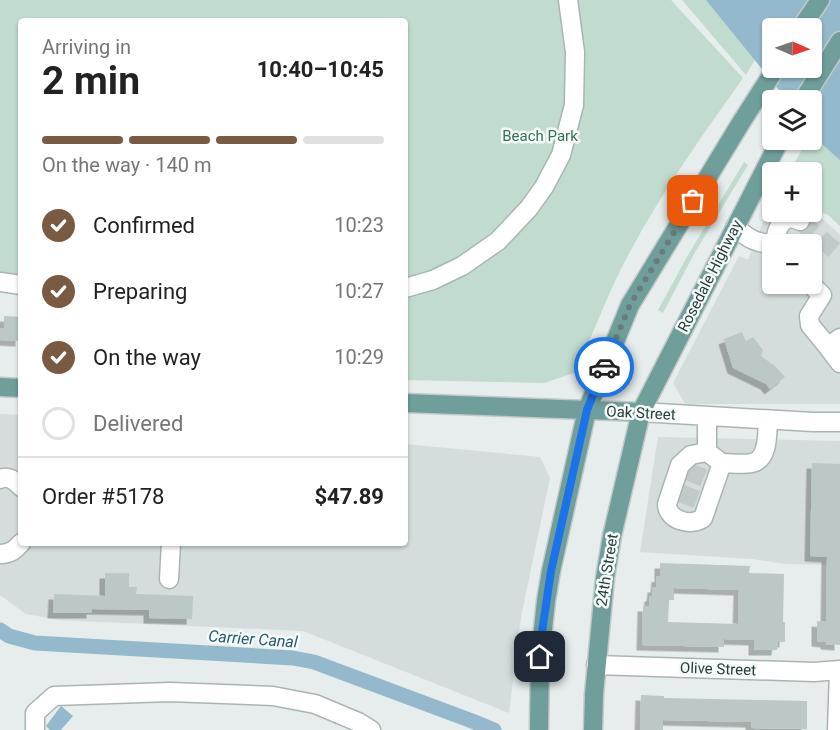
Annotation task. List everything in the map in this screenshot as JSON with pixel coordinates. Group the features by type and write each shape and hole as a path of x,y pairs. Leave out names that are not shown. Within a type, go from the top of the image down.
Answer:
{"main road":[{"path":"808,18 820,0"},
{"path":"809,90 840,41"},
{"path":"539,730 540,657 546,601 587,410 630,305 770,78"},
{"name":"Rosedale Highway","path":"641,412 775,150"},
{"path":"0,387 18,388"},
{"name":"Oak Street","path":"408,403 641,412"},
{"name":"24th Street","path":"593,730 596,665 605,578 612,536 641,412"}],"street":[{"path":"408,287 433,280 462,266 498,242 529,208 544,187 561,155 574,105 575,52 568,0"},
{"path":"735,227 747,238 762,243"},
{"path":"0,282 18,285"},
{"path":"821,294 809,316 810,326 834,342 840,363"},
{"name":"Oak Street","path":"641,412 840,422"},
{"path":"707,416 707,452"},
{"path":"722,463 712,481 705,502 703,518 690,523 671,516 667,510 667,504 676,491 683,470 680,465 691,455 707,452 722,463 753,463 760,458 766,448 768,420"},
{"path":"0,479 9,478 18,486"},
{"path":"0,554 7,554 18,546"},
{"path":"169,579 171,546"},
{"name":"Olive Street","path":"596,665 814,672 839,670"},
{"path":"837,730 839,670"},
{"path":"35,730 35,713 54,696 171,692 273,696 315,704 371,730"}],"shaded area":[{"path":"822,218 840,235 840,404 685,404 673,383 739,256 748,260 763,222 822,222"},
{"path":"0,414 18,415 18,546 408,546 408,444 540,457 550,478 521,617 509,713 303,631 59,620 26,614 0,595"},
{"path":"658,437 840,441 840,565 786,564 752,559 640,552"}],"green space":[{"name":"Beach Park","path":"0,0 671,0 743,78 679,170 635,242 598,319 577,372 544,383 408,380 408,18 18,18 18,279 0,277"},
{"path":"682,0 791,0 779,18 762,18 762,48 746,75"},
{"path":"840,88 840,226 822,212 822,162 795,162 802,150 822,150 822,118"},
{"path":"744,162 748,165 694,254 663,313 658,310"}],"water":[{"path":"706,0 840,0 840,160 823,145 822,90 779,90 769,78 822,78 822,18 762,18 762,69"},
{"path":"61,706 73,716 61,730 50,730 46,726"}],"building":[{"path":"4,316 18,317 18,341 0,340 0,328 4,328"},
{"path":"742,332 746,341 753,337 763,350 761,356 785,377 770,389 766,384 733,368 724,339"},
{"path":"812,463 840,464 840,645 817,641 817,621 826,622 827,557 810,556"},
{"path":"660,563 750,566 749,573 784,574 785,642 778,642 777,650 754,650 754,640 724,639 724,647 642,645 643,606 649,606 653,587 656,587 657,576 660,577","holes":["674,588 739,590 738,624 668,622 669,600 674,600"]},
{"path":"105,573 129,573 129,587 137,587 136,594 193,596 192,619 149,618 149,610 92,609 92,613 53,613 54,594 105,596"},
{"path":"641,695 664,696 664,698 807,701 807,729 751,728 751,722 663,720 663,730 640,730"}],"waterway":[{"name":"Carrier Canal","path":"0,630 9,636 35,643 293,658 314,662 494,730"}],"tunnel":[{"path":"801,222 840,255"},
{"path":"687,471 709,480"},
{"path":"680,493 701,501"}],"way so far":[{"path":"604,367 630,305 693,201"}],"route":[{"path":"540,657 551,571 587,410 604,367"}]}
